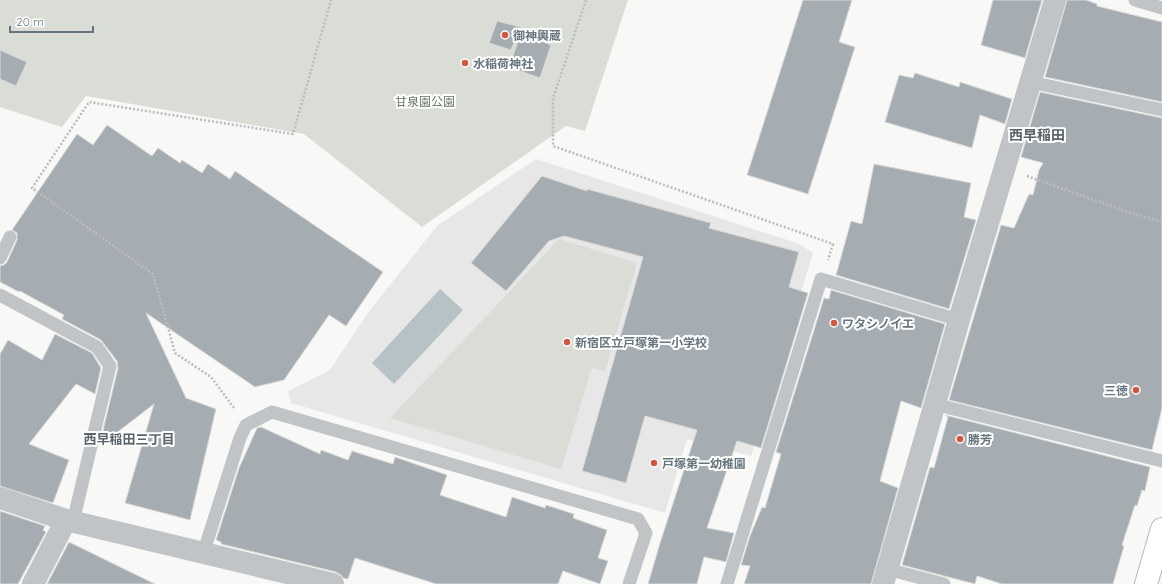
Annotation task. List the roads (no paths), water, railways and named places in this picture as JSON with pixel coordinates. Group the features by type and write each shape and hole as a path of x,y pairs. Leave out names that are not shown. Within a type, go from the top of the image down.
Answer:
{"main road":[{"path":"1146,584 1162,529"}],"street":[{"path":"885,577 934,404 1055,0"},
{"path":"0,498 69,521 333,584"},
{"path":"33,584 69,521"}],"lane":[{"path":"1135,0 1162,8"},
{"path":"1030,82 1162,110"},
{"path":"0,258 10,237"},
{"path":"728,584 821,279 959,320"},
{"path":"0,295 97,347 110,366 69,521"},
{"path":"934,404 1162,461"},
{"path":"203,554 240,438 246,425 272,412 638,519 646,533 630,584"},
{"path":"885,577 944,584"}],"place":[{"name":"御神輿蔵","path":"505,35"},
{"name":"水稲荷神社","path":"465,63"},
{"name":"ワタシノイエ","path":"834,323"},
{"name":"新宿区立戸塚第一小学校","path":"567,342"},
{"name":"三徳","path":"1136,390"},
{"name":"勝芳","path":"960,439"},
{"name":"戸塚第一幼稚園","path":"654,463"}],"district":[{"name":"西早稲田","path":"1037,135"},
{"name":"西早稲田三丁目","path":"129,439"}],"park label":[{"name":"甘泉園公園","path":"425,101"}]}
